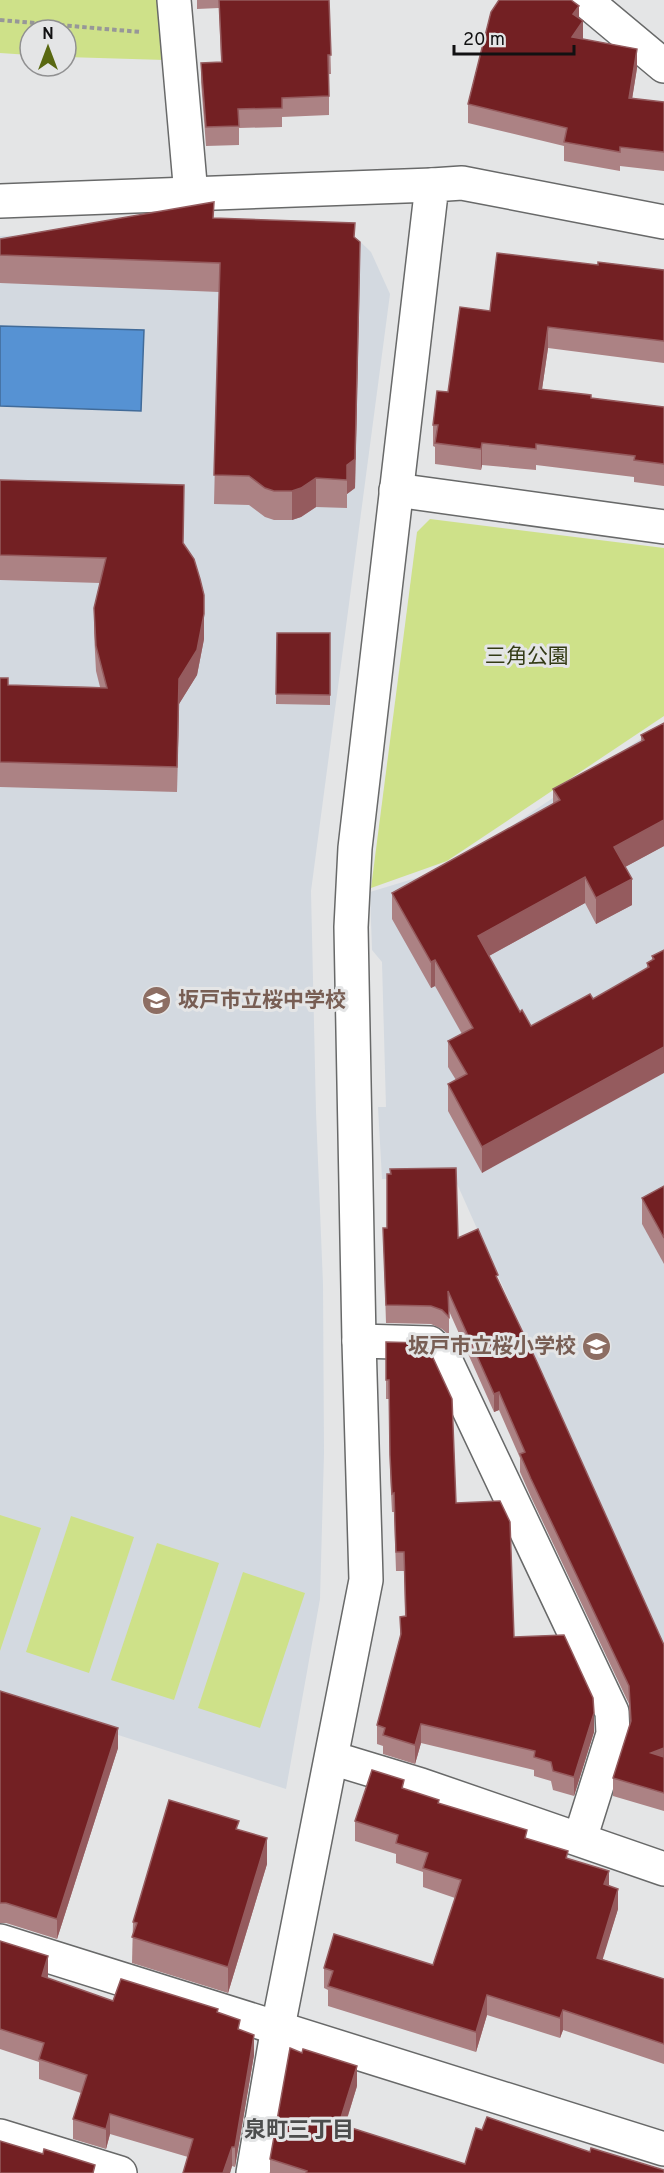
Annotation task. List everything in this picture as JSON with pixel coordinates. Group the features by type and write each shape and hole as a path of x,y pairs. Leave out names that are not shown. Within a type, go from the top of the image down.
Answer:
{"street":[{"path":"174,0 191,195"},
{"path":"585,0 664,66"},
{"path":"0,201 462,183 664,222"},
{"path":"252,2173 278,2027 366,1580 351,927 356,848 432,185"},
{"path":"396,490 664,527"},
{"path":"359,1341 430,1343 444,1355 612,1712 613,1734 580,1839"},
{"path":"332,1758 421,1785 580,1839 635,1861 664,1869"},
{"path":"0,1941 664,2149"},
{"path":"0,2136 120,2173"}],"path":[{"path":"0,20 177,35"}],"shaded area":[{"name":"坂戸市立桜中学校","path":"344,226 371,252 390,294 311,891 323,1284 324,1453 320,1599 286,1789 0,1697 0,236"},
{"name":"坂戸市立桜小学校","path":"664,723 664,1648 454,1177 382,1179 378,1107 386,1107 382,962 372,950 370,892 449,868"}],"green space":[{"path":"0,0 160,0 165,60 78,57 78,18 18,18 18,54 0,53"},
{"name":"三角公園","path":"430,519 664,548 664,716 447,861 371,888 417,532"},
{"path":"0,1515 41,1528 0,1651"},
{"path":"71,1516 134,1537 89,1673 26,1652"},
{"path":"157,1543 219,1563 174,1700 111,1680"},
{"path":"243,1572 305,1593 260,1728 198,1708"}],"water":[{"path":"0,326 144,330 141,411 0,406"}],"building":[{"path":"219,0 329,0 331,55 328,55 329,96 282,98 282,108 238,109 239,126 206,127 201,63 222,62"},
{"path":"499,0 571,0 579,6 573,14 583,21 572,37 637,49 629,98 664,102 664,152 620,147 620,152 564,142 567,128 468,104 491,12"},
{"path":"214,202 213,218 355,223 354,237 360,242 355,459 347,465 347,480 316,478 292,491 274,491 265,488 249,476 214,475 220,263 0,255 0,239"},
{"path":"497,253 664,270 664,341 548,327 539,389 664,407 664,464 634,460 635,456 536,444 536,449 482,443 481,449 435,443 438,425 433,425 437,391 448,392 460,307 490,311"},
{"path":"0,480 184,485 183,543 194,559 200,579 204,595 204,614 197,650 179,679 177,767 0,762 0,678 8,678 8,685 107,688 96,646 94,608 106,558 0,555"},
{"path":"277,633 330,633 330,695 276,694"},
{"path":"664,723 664,820 614,847 632,879 596,898 585,877 478,936 520,1012 522,1010 531,1026 590,994 593,999 649,967 647,963 654,959 652,956 664,950 664,1047 482,1147 448,1084 467,1074 448,1041 473,1028 435,960 431,962 392,893 560,800 553,789 644,740 641,735"},
{"path":"456,1168 458,1238 478,1229 498,1275 496,1276 664,1645 664,1748 651,1753 664,1757 664,1793 613,1778 631,1721 629,1686 531,1479 520,1454 525,1452 499,1392 494,1394 448,1291 449,1317 442,1310 431,1306 386,1305 383,1228 387,1228 387,1174 391,1174 390,1169"},
{"path":"664,1186 664,1238 642,1198"},
{"path":"386,1342 422,1343 428,1347 452,1399 456,1503 500,1501 510,1522 514,1637 564,1635 593,1698 594,1713 574,1777 553,1771 551,1762 534,1757 535,1751 421,1724 415,1745 383,1735 385,1728 377,1725 401,1634 400,1617 406,1616 404,1552 396,1552 390,1455 389,1380 386,1380"},
{"path":"0,1691 118,1728 57,1919 0,1903"},
{"path":"372,1770 404,1780 402,1788 439,1800 438,1803 527,1830 525,1838 568,1851 566,1858 609,1871 604,1884 618,1889 597,1958 664,1979 664,2044 563,2010 560,2018 487,1995 476,2032 328,1986 333,1971 324,1968 334,1934 433,1965 461,1880 423,1868 428,1853 396,1843 398,1835 355,1821"},
{"path":"169,1800 239,1821 236,1829 267,1838 228,1967 132,1937 137,1923 133,1922"},
{"path":"0,1941 48,1956 42,1976 113,2001 121,1979 218,2009 217,2012 240,2020 238,2029 254,2035 235,2147 232,2147 223,2173 183,2173 193,2139 110,2114 106,2129 73,2119 87,2075 39,2059 44,2043 0,2029"},
{"path":"290,2048 302,2053 303,2049 357,2066 339,2124 465,2164 476,2128 482,2130 487,2117 590,2152 591,2148 664,2170 664,2173 306,2173 307,2171 270,2159"},
{"path":"0,2141 43,2154 44,2149 95,2165 93,2173 0,2173"}],"place":[{"name":"坂戸市立桜中学校","path":"157,1001"},
{"name":"坂戸市立桜小学校","path":"597,1347"}],"district":[{"name":"泉町三丁目","path":"299,2131"}]}
